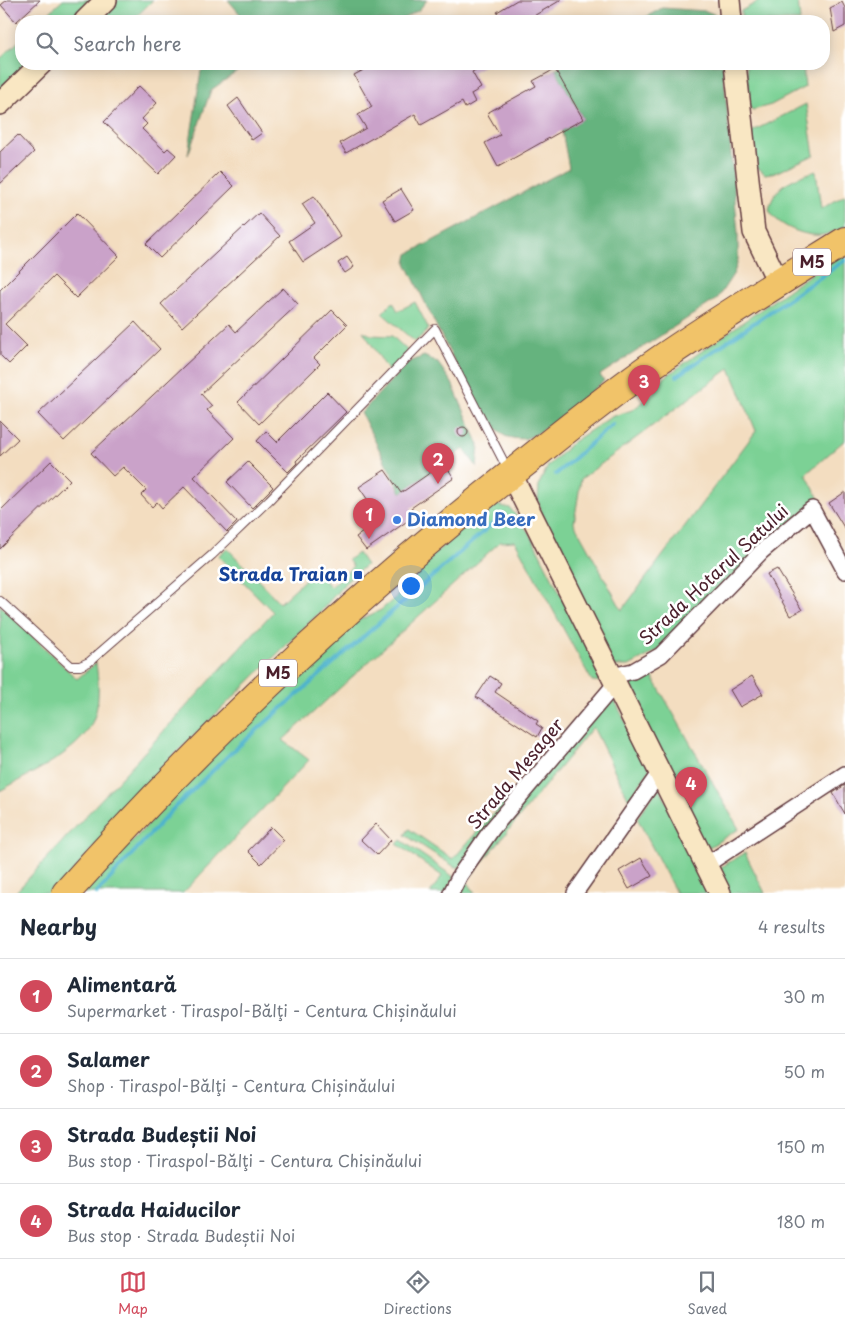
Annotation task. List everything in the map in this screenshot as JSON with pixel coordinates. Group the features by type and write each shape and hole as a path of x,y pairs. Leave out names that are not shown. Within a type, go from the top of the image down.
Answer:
{"highway":[{"name":"M5","path":"66,893 196,752 277,674 382,579 510,474 655,363 778,282 845,241"}],"street":[{"path":"91,15 106,0"},
{"path":"729,0 730,15"},
{"path":"0,104 35,70"},
{"path":"736,70 754,232 778,282"},
{"path":"510,474 720,893"},
{"name":"Strada Hotarul Satului","path":"614,679 633,671 661,655 762,552 812,509 845,571"},
{"name":"Strada Mesager","path":"451,893 460,875 492,829 614,679"},
{"path":"575,893 660,772"},
{"path":"706,865 845,774"}],"lane":[{"path":"0,601 71,666 80,666 89,662 224,543 435,329 510,474"}],"green space":[{"path":"63,0 94,0 78,15 47,15"},
{"path":"118,0 153,0 138,15 102,15"},
{"path":"228,0 427,0 419,10 410,15 241,15"},
{"path":"761,0 798,0 799,15 741,15 741,11"},
{"path":"662,8 706,11 716,15 650,15"},
{"path":"15,45 15,70 23,70 0,92 0,59"},
{"path":"239,70 211,90 188,155 201,71"},
{"path":"556,70 724,70 738,233 738,260 734,273 717,299 600,375 604,381 567,413 546,428 527,438 505,436 494,425 466,383 406,263 408,254 569,168 562,131 583,119"},
{"path":"747,70 804,70 805,87 771,105 753,110 750,108"},
{"path":"806,104 814,155 777,172 765,174 757,167 751,132"},
{"path":"816,171 821,209 845,195 845,227 822,235 808,234 792,229 778,221 769,210 775,194 786,184"},
{"path":"845,250 845,440 806,474 819,499 760,549 659,650 629,666 614,666 545,529 538,500 539,484 548,466 573,442 611,417 632,410 650,397 665,377","holes":["730,368 756,431 622,610 574,523 581,479"]},
{"path":"393,302 398,311 415,302 429,329 415,342 382,313"},
{"path":"363,331 371,335 392,336 408,351 389,372"},
{"path":"424,356 438,363 452,383 479,445 477,467 464,449 401,493 361,413 407,363"},
{"path":"497,505 510,508 530,534 605,682 592,681 515,541 500,542 283,740 309,760 183,893 84,893 224,743 357,621 381,610 410,585 434,554 476,516"},
{"path":"227,548 280,603 315,570 331,587 353,566 348,560 358,553 366,565 346,582 321,611 165,764 55,893 15,893 273,612 218,556"},
{"path":"0,605 77,679 96,663 98,697 92,723 71,748 60,757 0,791"},
{"path":"648,669 739,829 706,849 622,682"},
{"path":"612,695 650,770 629,800 593,727 467,881 475,893 455,893 494,831"},
{"path":"594,699 460,867 455,867 405,835 409,829 453,859"},
{"path":"659,787 713,893 676,893 637,818"},
{"path":"401,840 454,877 446,893 430,893 442,876 397,844"},
{"path":"745,853 765,893 727,893 716,870"}],"building":[{"path":"7,0 40,0 24,15 15,15 15,21 1,5"},
{"path":"517,0 561,0 535,15 499,15 497,12"},
{"path":"842,2 845,8 845,26 834,32 830,8"},
{"path":"364,70 476,70 472,72 481,88 471,94 475,102 465,108 462,102 421,125 415,114 346,153 340,143 366,128 358,115 372,107 354,75"},
{"path":"556,70 583,119 498,167 485,143 500,135 487,113 536,86 533,81"},
{"path":"139,86 157,103 142,119 147,124 142,129 165,151 168,148 176,155 158,174 104,122"},
{"path":"238,98 262,133 252,140 228,106"},
{"path":"18,135 34,152 0,184 0,152"},
{"path":"220,172 234,186 160,258 146,244"},
{"path":"401,189 414,210 395,221 382,200"},
{"path":"314,196 341,237 303,262 289,241 315,223 302,204"},
{"path":"77,213 119,256 76,298 54,276 5,324 27,346 9,364 0,355 0,290"},
{"path":"259,213 280,236 182,327 161,304"},
{"path":"347,257 354,267 345,273 338,263"},
{"path":"283,288 298,304 201,394 212,406 207,410 234,438 194,477 237,522 227,532 184,487 162,508 157,502 152,507 141,495 146,490 123,467 113,476 91,453 229,324 236,332"},
{"path":"332,310 347,325 314,358 320,364 259,424 238,402"},
{"path":"135,322 160,349 64,441 38,414"},
{"path":"327,392 346,412 296,461 297,463 288,472 257,441 266,431 277,442"},
{"path":"0,421 18,439 0,456"},
{"path":"461,427 465,427 468,432 467,436 461,437 458,434 458,430"},
{"path":"51,461 70,480 0,549 0,511"},
{"path":"248,462 273,487 252,508 227,482"},
{"path":"444,463 454,478 411,508 416,515 366,550 356,537 377,522 370,512 374,509 359,487 385,470 401,493"},
{"path":"845,492 845,529 829,503"},
{"path":"777,569 802,610 790,616 767,574"},
{"path":"490,676 501,683 495,692 538,721 536,724 542,728 537,737 476,697"},
{"path":"752,676 763,694 740,707 730,690"},
{"path":"845,785 845,814 833,793"},
{"path":"376,824 391,840 377,855 361,840"},
{"path":"271,827 284,840 261,864 248,851"},
{"path":"641,858 652,876 629,889 619,871"}],"waterway":[{"path":"677,376 845,260"},
{"path":"556,474 613,424"},
{"path":"97,893 172,810 233,751 491,525 503,519"}],"place":[{"name":"Strada Budeștii Noi","path":"644,406"},
{"name":"Salamer","path":"438,484"},
{"name":"Diamond Beer","path":"397,520"},
{"name":"Alimentară","path":"369,539"},
{"name":"Strada Traian","path":"358,575"},
{"name":"Strada Haiducilor","path":"691,808"}]}
